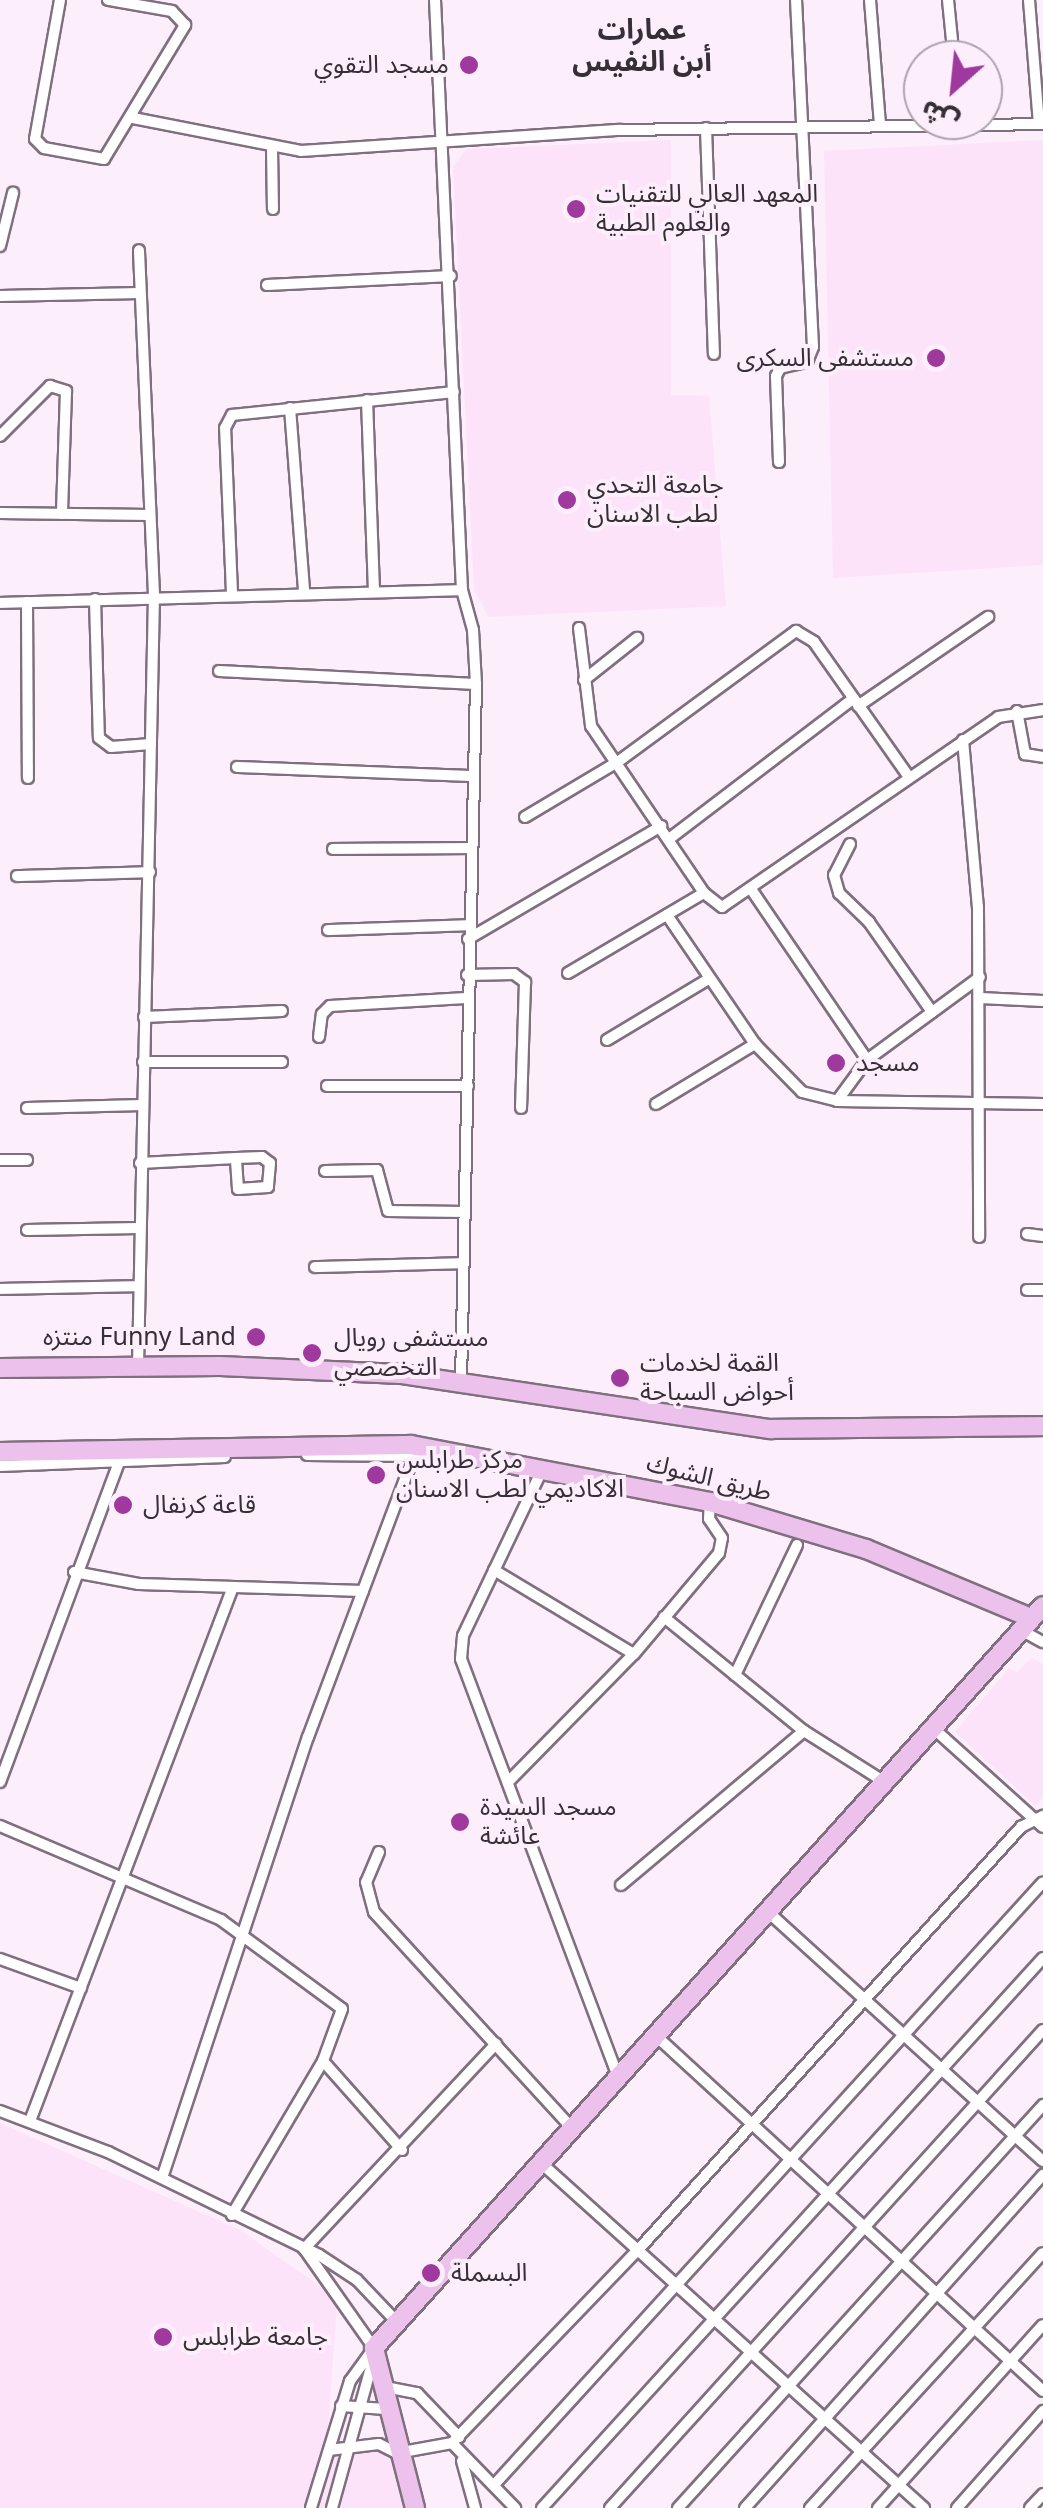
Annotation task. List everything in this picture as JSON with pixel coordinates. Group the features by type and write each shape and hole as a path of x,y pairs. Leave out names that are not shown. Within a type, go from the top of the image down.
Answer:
{"main road":[{"name":"طريق الشوك","path":"0,1368 138,1366 461,1381 749,1427 860,1418 1043,1426"},
{"name":"طريق الشوك","path":"0,1452 122,1455 417,1451 543,1468 710,1502 866,1550 1035,1619"},
{"path":"414,2508 374,2354 396,2320 882,1781 1035,1619"}],"street":[{"path":"60,0 36,142 107,158 185,21 172,11 108,0"},
{"path":"435,0 452,276 462,590 473,630 476,684 466,975 468,1086 461,1381"},
{"path":"779,462 776,376 780,368 807,362 813,347 796,0"},
{"path":"870,0 880,124"},
{"path":"948,0 952,40"},
{"path":"1003,124 1041,124 1029,0"},
{"path":"133,118 272,148 706,128 903,124"},
{"path":"706,128 714,354"},
{"path":"272,148 273,210"},
{"path":"0,246 13,193"},
{"path":"138,1366 154,596 139,250"},
{"path":"266,285 452,276"},
{"path":"0,296 140,292"},
{"path":"0,436 50,386 66,391 62,514"},
{"path":"232,593 228,421 238,412 454,392"},
{"path":"367,400 374,589"},
{"path":"290,408 304,592"},
{"path":"0,513 149,515"},
{"path":"0,602 374,589 462,590"},
{"path":"95,599 99,738 112,746 151,744"},
{"path":"27,602 28,778"},
{"path":"669,838 855,702 988,617"},
{"path":"579,628 591,726 620,762 704,893 722,907 964,740 1017,711 1043,710"},
{"path":"525,817 620,762 796,632 814,642 909,776"},
{"path":"584,680 637,638"},
{"path":"219,671 476,684"},
{"path":"1017,711 1025,754 1043,757"},
{"path":"964,740 980,977 980,1237"},
{"path":"237,767 472,776"},
{"path":"468,940 661,826"},
{"path":"850,844 834,875 839,893 868,922 932,1012"},
{"path":"333,849 470,848"},
{"path":"17,876 150,872"},
{"path":"752,889 868,1060"},
{"path":"568,973 704,893"},
{"path":"667,914 707,980 755,1044 802,1092 837,1102 1043,1104"},
{"path":"328,930 468,926"},
{"path":"466,975 514,974 525,982 521,1108"},
{"path":"837,1102 868,1060 980,977"},
{"path":"607,1040 707,980"},
{"path":"320,1037 322,1014 330,1006 466,998"},
{"path":"980,998 1043,1001"},
{"path":"144,1017 282,1011"},
{"path":"656,1104 755,1044"},
{"path":"143,1062 282,1062"},
{"path":"327,1086 468,1086"},
{"path":"26,1108 142,1105"},
{"path":"140,1163 236,1158"},
{"path":"0,1160 27,1160"},
{"path":"325,1170 377,1170 388,1210 465,1212"},
{"path":"27,1230 139,1228"},
{"path":"1027,1234 1043,1236"},
{"path":"315,1267 463,1263"},
{"path":"0,1289 139,1286"},
{"path":"1026,1290 1043,1290"},
{"path":"162,2178 363,1590 417,1451"},
{"path":"0,1466 122,1455 74,1572 4,1760 0,1782"},
{"path":"543,1468 460,1651 617,2074"},
{"path":"508,1782 634,1654 722,1546 709,1519 710,1502"},
{"path":"735,1675 797,1545"},
{"path":"494,1570 634,1654"},
{"path":"74,1572 139,1584 363,1590"},
{"path":"30,2121 233,1586"},
{"path":"664,1616 804,1731 882,1781"},
{"path":"1035,1619 1043,1642"},
{"path":"328,2450 379,2444 397,2453 455,2440 638,2250 862,1998 1040,1821 932,1727"},
{"path":"622,1885 804,1731"},
{"path":"0,1826 244,1932 342,2009 323,2061 232,2215"},
{"path":"379,1852 366,1882 374,1912 571,2127"},
{"path":"494,2485 1043,1882"},
{"path":"766,1911 1043,2161"},
{"path":"542,2508 1043,1958"},
{"path":"0,1959 81,1988"},
{"path":"610,2508 1043,2030"},
{"path":"654,2034 1043,2390"},
{"path":"304,2249 402,2150 496,2044"},
{"path":"323,2061 402,2150"},
{"path":"678,2508 1043,2105"},
{"path":"0,2111 162,2178 304,2249 357,2280 396,2320"},
{"path":"539,2161 924,2508"},
{"path":"745,2508 1043,2175"},
{"path":"304,2249 374,2354 332,2508"},
{"path":"810,2508 1043,2254"},
{"path":"878,2508 1043,2325"},
{"path":"311,2508 340,2406 374,2354"},
{"path":"380,2386 417,2393 455,2440 475,2508"},
{"path":"340,2406 386,2409"},
{"path":"957,2508 1043,2411"},
{"path":"462,2460 515,2508"},
{"path":"1030,2508 1043,2494"}],"shaded area":[{"path":"671,140 671,395 709,396 726,606 489,617 474,590 453,167 466,149"},
{"name":"مستشفى السكرى","path":"1043,140 1043,565 833,578 824,151"},
{"path":"1032,1658 1043,1664 1043,1797 1036,1806 955,1732 1009,1668 1016,1673"},
{"name":"جامعة طرابلس","path":"0,2123 240,2230 321,2287 337,2305 326,2454 390,2447 415,2508 0,2508"}],"place":[{"name":"مسجد التقوي","path":"469,65"},
{"name":"المعهد العالي للتقنيات والعلوم الطبية","path":"576,209"},
{"name":"مستشفى السكرى","path":"936,358"},
{"name":"جامعة التحدي لطب الاسنان","path":"567,500"},
{"name":"مسجد","path":"836,1063"},
{"name":"منتزه Funny Land","path":"256,1337"},
{"name":"مستشفى رويال التخصصي","path":"312,1353"},
{"name":"القمة لخدمات أحواض السباحة","path":"620,1378"},
{"name":"مركز طرابلس الاكاديمي لطب الاسنان","path":"376,1475"},
{"name":"قاعة كرنفال","path":"123,1505"},
{"name":"مسجد السيدة عائشة","path":"460,1822"},
{"name":"البسملة","path":"431,2273"},
{"name":"جامعة طرابلس","path":"163,2337"}],"district":[{"name":"عمارات أبن النفيس","path":"642,47"}]}
